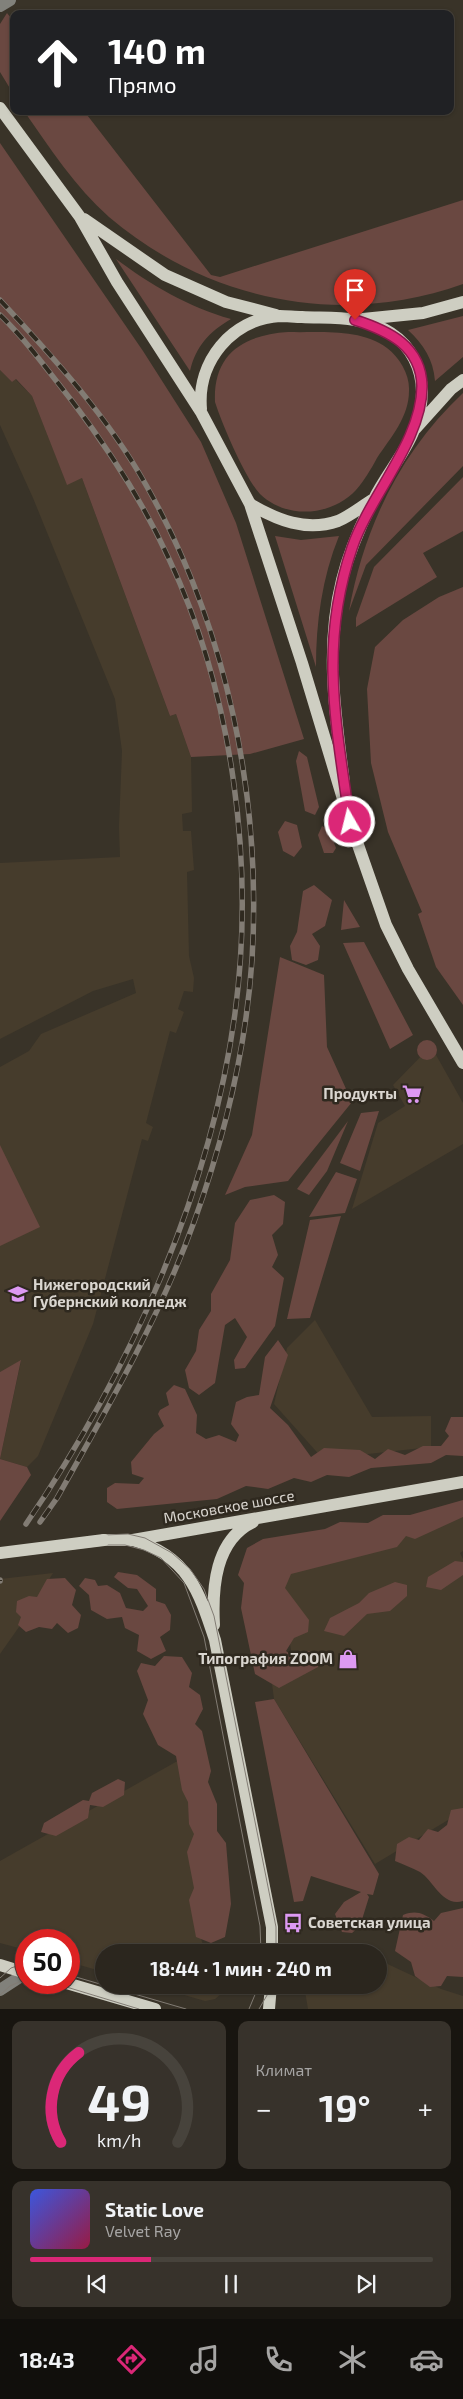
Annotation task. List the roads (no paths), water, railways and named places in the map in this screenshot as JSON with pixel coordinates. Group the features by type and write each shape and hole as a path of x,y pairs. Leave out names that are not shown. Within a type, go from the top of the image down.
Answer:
{"main road":[{"path":"0,108 80,217 117,282 201,412 250,504 302,663 350,822 386,925 422,993 463,1063"},
{"path":"80,217 165,275 226,302 279,316 355,320 423,313 463,302"},
{"path":"201,412 199,391 203,374 222,342 236,331 258,321 279,316"},
{"path":"355,320 393,334 405,344 414,357 420,371 422,386 414,431"},
{"path":"350,822 332,694 331,651 342,580 352,546 374,499 414,431 451,390 463,380"},
{"path":"250,504 272,517 294,524 316,525 338,520 374,499"},
{"name":"Московское шоссе","path":"0,1554 104,1540 134,1540 463,1482"},
{"path":"215,1640 215,1584 223,1552 237,1532 262,1518"},
{"path":"134,1540 148,1544 165,1553 181,1566 192,1578 202,1600 215,1640 272,1927 272,1944"},
{"path":"0,1965 15,1970"},
{"path":"80,1987 155,2009"},
{"path":"269,2009 270,1994"}],"street":[{"path":"0,6 10,0"},
{"path":"0,1990 15,1980"}],"tram line":[{"path":"0,1549 104,1535 128,1534 145,1538 172,1553 190,1569 204,1589 214,1616 276,1927 276,1944"},
{"path":"0,1558 105,1545 125,1545 144,1550 161,1558 184,1583 204,1637 260,1926 261,1944"},
{"path":"0,1978 15,1967"},
{"path":"80,1978 186,2009"},
{"path":"0,1995 15,1984"},
{"path":"80,1991 139,2009"},
{"path":"249,2009 255,1994"},
{"path":"259,2009 268,1994"}],"railway":[{"path":"0,300 79,388 115,435 146,485 174,540 198,596 218,655 233,715 244,776 251,837 254,899 252,960 245,1026 232,1093 205,1191 165,1294 131,1363 76,1465 57,1498 40,1522"},
{"path":"0,315 46,368 113,458 159,538 191,611 209,666 223,723 234,781 240,840 242,899 241,957 235,1013 223,1080 207,1147 185,1214 160,1280 131,1344 63,1467 26,1524"}],"place":[{"name":"Продукты","path":"412,1094"},
{"name":"Нижегородский Губернский колледж","path":"18,1294"},
{"name":"Типография ZOOM","path":"348,1659"},
{"name":"Советская улица","path":"293,1923"}]}
